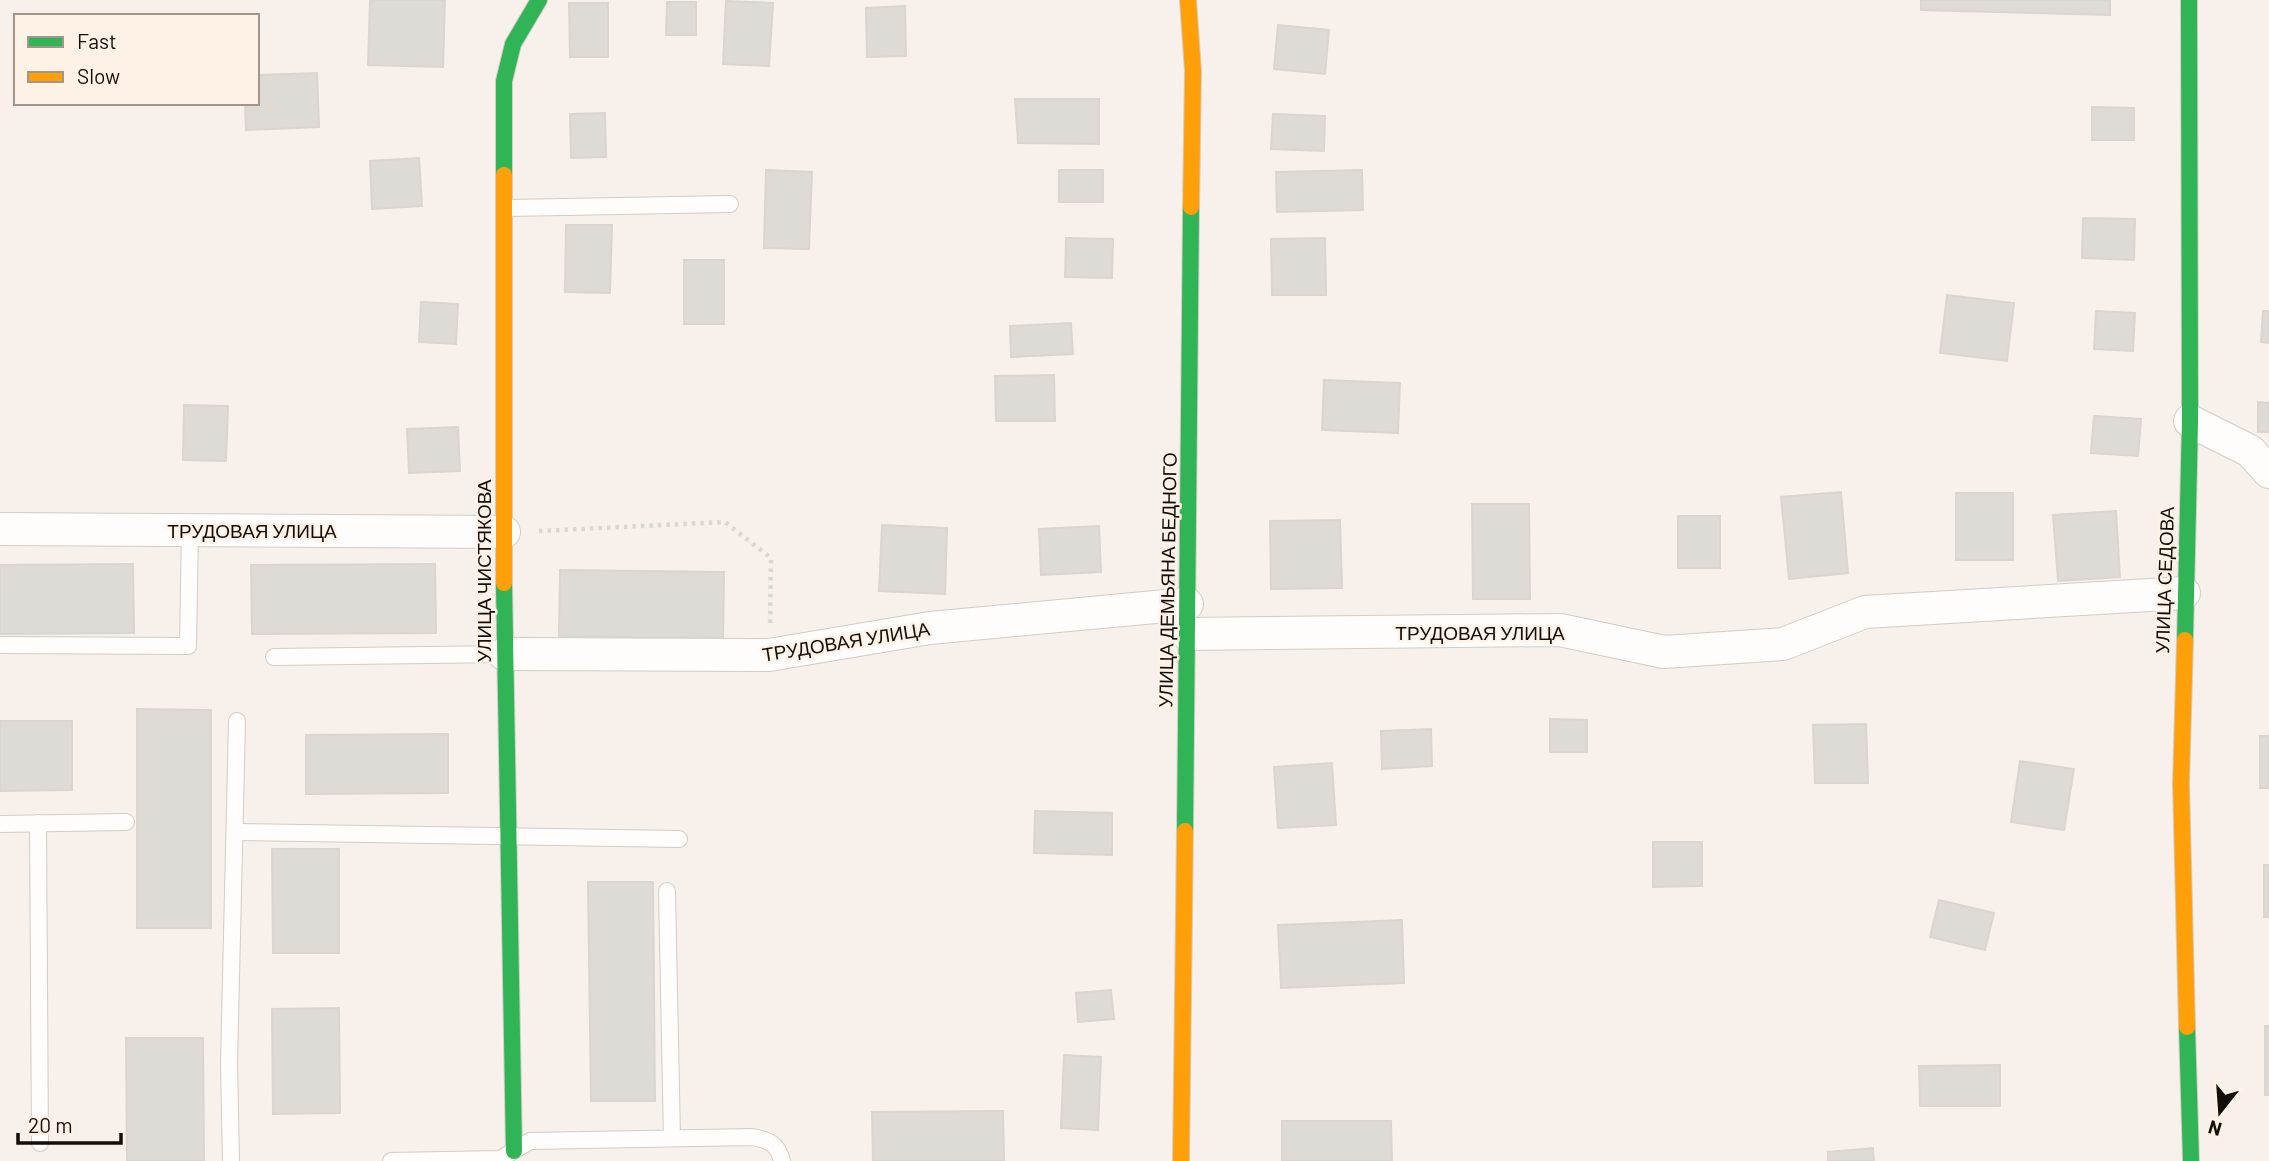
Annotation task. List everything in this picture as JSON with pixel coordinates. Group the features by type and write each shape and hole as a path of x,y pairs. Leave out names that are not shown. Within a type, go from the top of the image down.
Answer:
{"street":[{"name":"УЛИЦА ЧИСТЯКОВА","path":"505,1157 508,837 504,654 504,81 513,44 539,0"},
{"name":"УЛИЦА ДЕМЬЯНА БЕДНОГО","path":"1181,1161 1193,85 1188,0"},
{"name":"УЛИЦА СЕДОВА","path":"2189,0 2190,421 2184,593 2182,908 2191,1161"},
{"path":"2190,421 2250,451 2269,472"},
{"name":"ТРУДОВАЯ УЛИЦА","path":"0,528 504,532"},
{"name":"ТРУДОВАЯ УЛИЦА","path":"504,654 769,655 930,628 1187,619 1560,630 1664,652 1783,644 1865,612 2184,593"}],"lane":[{"path":"504,208 730,204"},
{"path":"0,645 188,646 190,530"},
{"path":"274,657 504,654"},
{"path":"231,1161 229,1063 237,721"},
{"path":"0,824 126,822"},
{"path":"38,823 40,1143"},
{"path":"235,832 679,839"},
{"path":"667,891 672,1138"},
{"path":"391,1161 505,1157 530,1141 752,1137 769,1140 779,1150 782,1161"}],"path":[{"path":"504,532 725,522 771,558 769,655"}],"building":[{"path":"370,0 445,0 443,67 368,65"},
{"path":"1921,0 2110,0 2110,15 1921,10"},
{"path":"726,1 773,3 769,66 723,64"},
{"path":"667,2 696,2 696,35 666,35"},
{"path":"569,3 608,3 608,57 570,57"},
{"path":"905,6 906,56 867,57 866,8"},
{"path":"1278,25 1329,30 1325,74 1274,69"},
{"path":"317,73 319,127 246,130 245,105 259,105 259,75"},
{"path":"1015,99 1099,99 1099,144 1018,143"},
{"path":"2092,107 2134,108 2134,140 2092,140"},
{"path":"605,113 606,157 571,158 570,114"},
{"path":"1273,114 1325,116 1324,151 1271,149"},
{"path":"419,158 422,206 372,209 370,161"},
{"path":"766,170 812,172 809,249 764,248"},
{"path":"1059,170 1103,170 1103,202 1059,202"},
{"path":"1362,170 1363,210 1277,212 1276,172"},
{"path":"2083,218 2135,219 2134,260 2082,258"},
{"path":"566,225 612,225 610,293 565,292"},
{"path":"1066,238 1113,239 1112,278 1065,277"},
{"path":"1325,238 1326,295 1272,295 1271,239"},
{"path":"684,260 724,260 724,324 684,324"},
{"path":"1947,295 2014,303 2007,361 1940,353"},
{"path":"421,302 458,304 456,344 419,342"},
{"path":"2096,311 2135,313 2133,351 2094,349"},
{"path":"2263,311 2269,311 2269,343 2261,342"},
{"path":"1071,323 1073,354 1011,357 1010,326"},
{"path":"1054,375 1055,421 996,421 995,376"},
{"path":"1324,380 1400,383 1398,433 1322,430"},
{"path":"2258,402 2269,403 2269,432 2258,432"},
{"path":"184,405 228,406 226,461 183,460"},
{"path":"2094,416 2141,419 2138,456 2091,453"},
{"path":"458,427 460,471 409,473 407,429"},
{"path":"1841,492 1848,573 1789,579 1781,497"},
{"path":"1956,493 2013,493 2013,560 1956,560"},
{"path":"1472,504 1529,504 1530,599 1473,599"},
{"path":"2116,511 2120,577 2058,581 2053,515"},
{"path":"1678,516 1720,516 1720,568 1678,568"},
{"path":"1340,520 1342,588 1271,589 1270,521"},
{"path":"882,525 947,528 945,594 879,591"},
{"path":"1099,526 1101,572 1041,575 1039,529"},
{"path":"133,564 134,633 0,634 0,565"},
{"path":"435,564 436,633 252,634 251,565"},
{"path":"560,570 724,572 723,638 559,636"},
{"path":"137,709 211,710 211,928 137,928"},
{"path":"1550,719 1587,720 1587,752 1550,752"},
{"path":"0,721 72,721 72,790 0,791"},
{"path":"1866,724 1868,783 1815,783 1813,725"},
{"path":"1431,729 1432,766 1382,769 1381,731"},
{"path":"448,734 448,793 306,794 306,735"},
{"path":"2260,736 2269,736 2269,788 2260,788"},
{"path":"2020,761 2074,769 2064,830 2011,822"},
{"path":"1332,763 1336,825 1278,828 1274,767"},
{"path":"1035,811 1112,813 1112,855 1034,853"},
{"path":"1653,842 1702,842 1702,886 1653,887"},
{"path":"272,849 339,849 339,953 273,953"},
{"path":"2264,865 2269,865 2269,917 2264,917"},
{"path":"588,882 653,882 655,1101 591,1101"},
{"path":"1939,900 1994,913 1985,950 1930,937"},
{"path":"1402,920 1404,983 1281,988 1278,925"},
{"path":"1111,990 1114,1019 1078,1022 1076,993"},
{"path":"339,1008 340,1113 273,1114 272,1009"},
{"path":"2265,1026 2269,1026 2269,1095 2265,1095"},
{"path":"126,1038 203,1038 204,1161 127,1161"},
{"path":"1064,1055 1101,1057 1098,1130 1061,1128"},
{"path":"2000,1065 2000,1106 1920,1106 1919,1066"},
{"path":"1003,1111 1004,1161 873,1161 872,1112"},
{"path":"1282,1121 1391,1121 1392,1161 1282,1161"},
{"path":"1873,1148 1874,1161 1828,1161 1828,1152"}],"traffic: fast":[{"path":"504,175 504,81 513,44 539,0"},
{"path":"2185,640 2190,421 2189,0"},
{"path":"1185,831 1191,207"},
{"path":"504,583 514,1151"},
{"path":"2187,1027 2191,1161"}],"traffic: slow":[{"path":"1188,0 1193,71 1191,207"},
{"path":"504,175 504,583"},
{"path":"2185,640 2181,784 2187,1027"},
{"path":"1181,1161 1185,831"}]}
